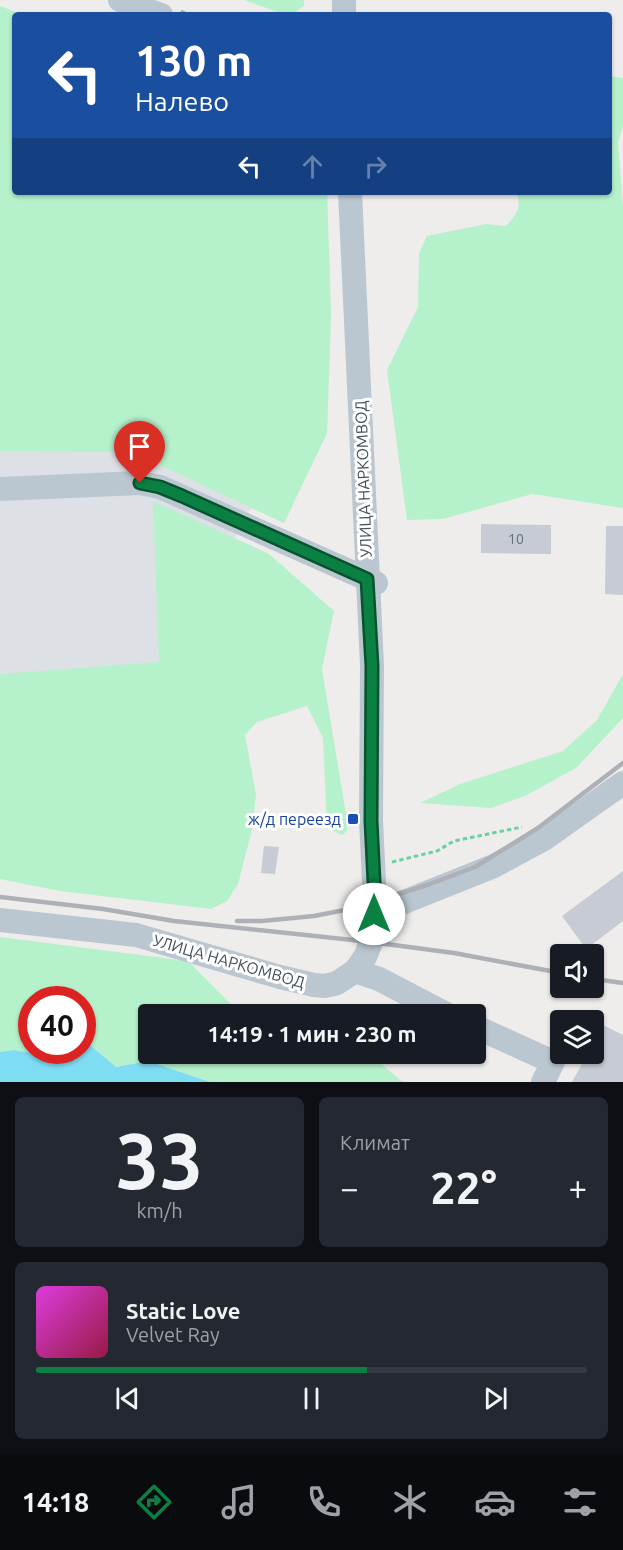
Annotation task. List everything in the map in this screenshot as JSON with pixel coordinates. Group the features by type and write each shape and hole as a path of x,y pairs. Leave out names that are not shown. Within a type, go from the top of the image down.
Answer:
{"street":[{"path":"120,0 154,12"},
{"name":"УЛИЦА НАРКОМВОД","path":"0,920 136,935 314,985 325,986 338,983 355,971 365,957 371,942 375,902 371,821 372,581 350,195"},
{"path":"0,489 140,483 160,487 372,581"},
{"path":"374,914 494,866 544,839 623,783"},
{"path":"355,971 379,979 425,1004"},
{"path":"486,1032 553,1062 543,1082"}],"path":[{"path":"373,865 436,851 454,841 522,827 544,839"}],"shaded area":[{"path":"0,6 15,12 12,12 12,195 327,195 331,314 327,433 284,523 251,508 235,538 269,554 0,842"}],"green space":[{"path":"244,0 304,0 304,6 295,12 278,12"},
{"path":"0,6 15,12 12,12 12,195 327,195 331,314 327,433 284,523 160,465 150,452 0,451"},
{"path":"612,76 623,78 623,126 618,142 623,206 623,508 532,494 443,519 407,520 387,370 418,307 419,253 427,236 486,224 506,226 517,211 518,195 612,195"},
{"path":"153,501 269,554 334,611 322,669 347,831 342,835 327,828 323,738 307,706 257,722 245,735 256,794 252,830 238,884 227,901 211,909 60,891 0,879 0,674 159,662"},
{"path":"623,674 623,718 576,768 525,796 491,808 420,803 460,784 563,751 597,720"},
{"path":"0,937 188,961 231,1004 138,1004 138,1063 116,1067 96,1050 96,986 18,986 18,1051 0,1052"},
{"path":"157,1064 381,1064 405,1082 210,1082"}],"water":[{"path":"96,1050 116,1067 138,1063 157,1064 210,1082 0,1082 0,1052 18,1051 18,1064 96,1064"}],"building":[{"path":"481,524 551,525 551,554 481,553"},
{"path":"606,526 623,526 623,595 605,594"},
{"path":"264,846 279,847 275,874 261,873"},
{"path":"623,871 623,921 593,944 582,944 562,916"},
{"path":"604,1026 623,1035 623,1082 572,1082 582,1064 604,1064"}],"railway":[{"path":"237,921 314,916 355,908 475,867 538,828 623,763"},
{"path":"0,897 103,909 174,921 454,953 550,971"},
{"path":"604,980 623,983"}],"place":[{"name":"ж/д переезд","path":"353,819"}],"route":[{"path":"140,483 160,487 182,496 367,579 372,666 371,821 374,914"}]}
